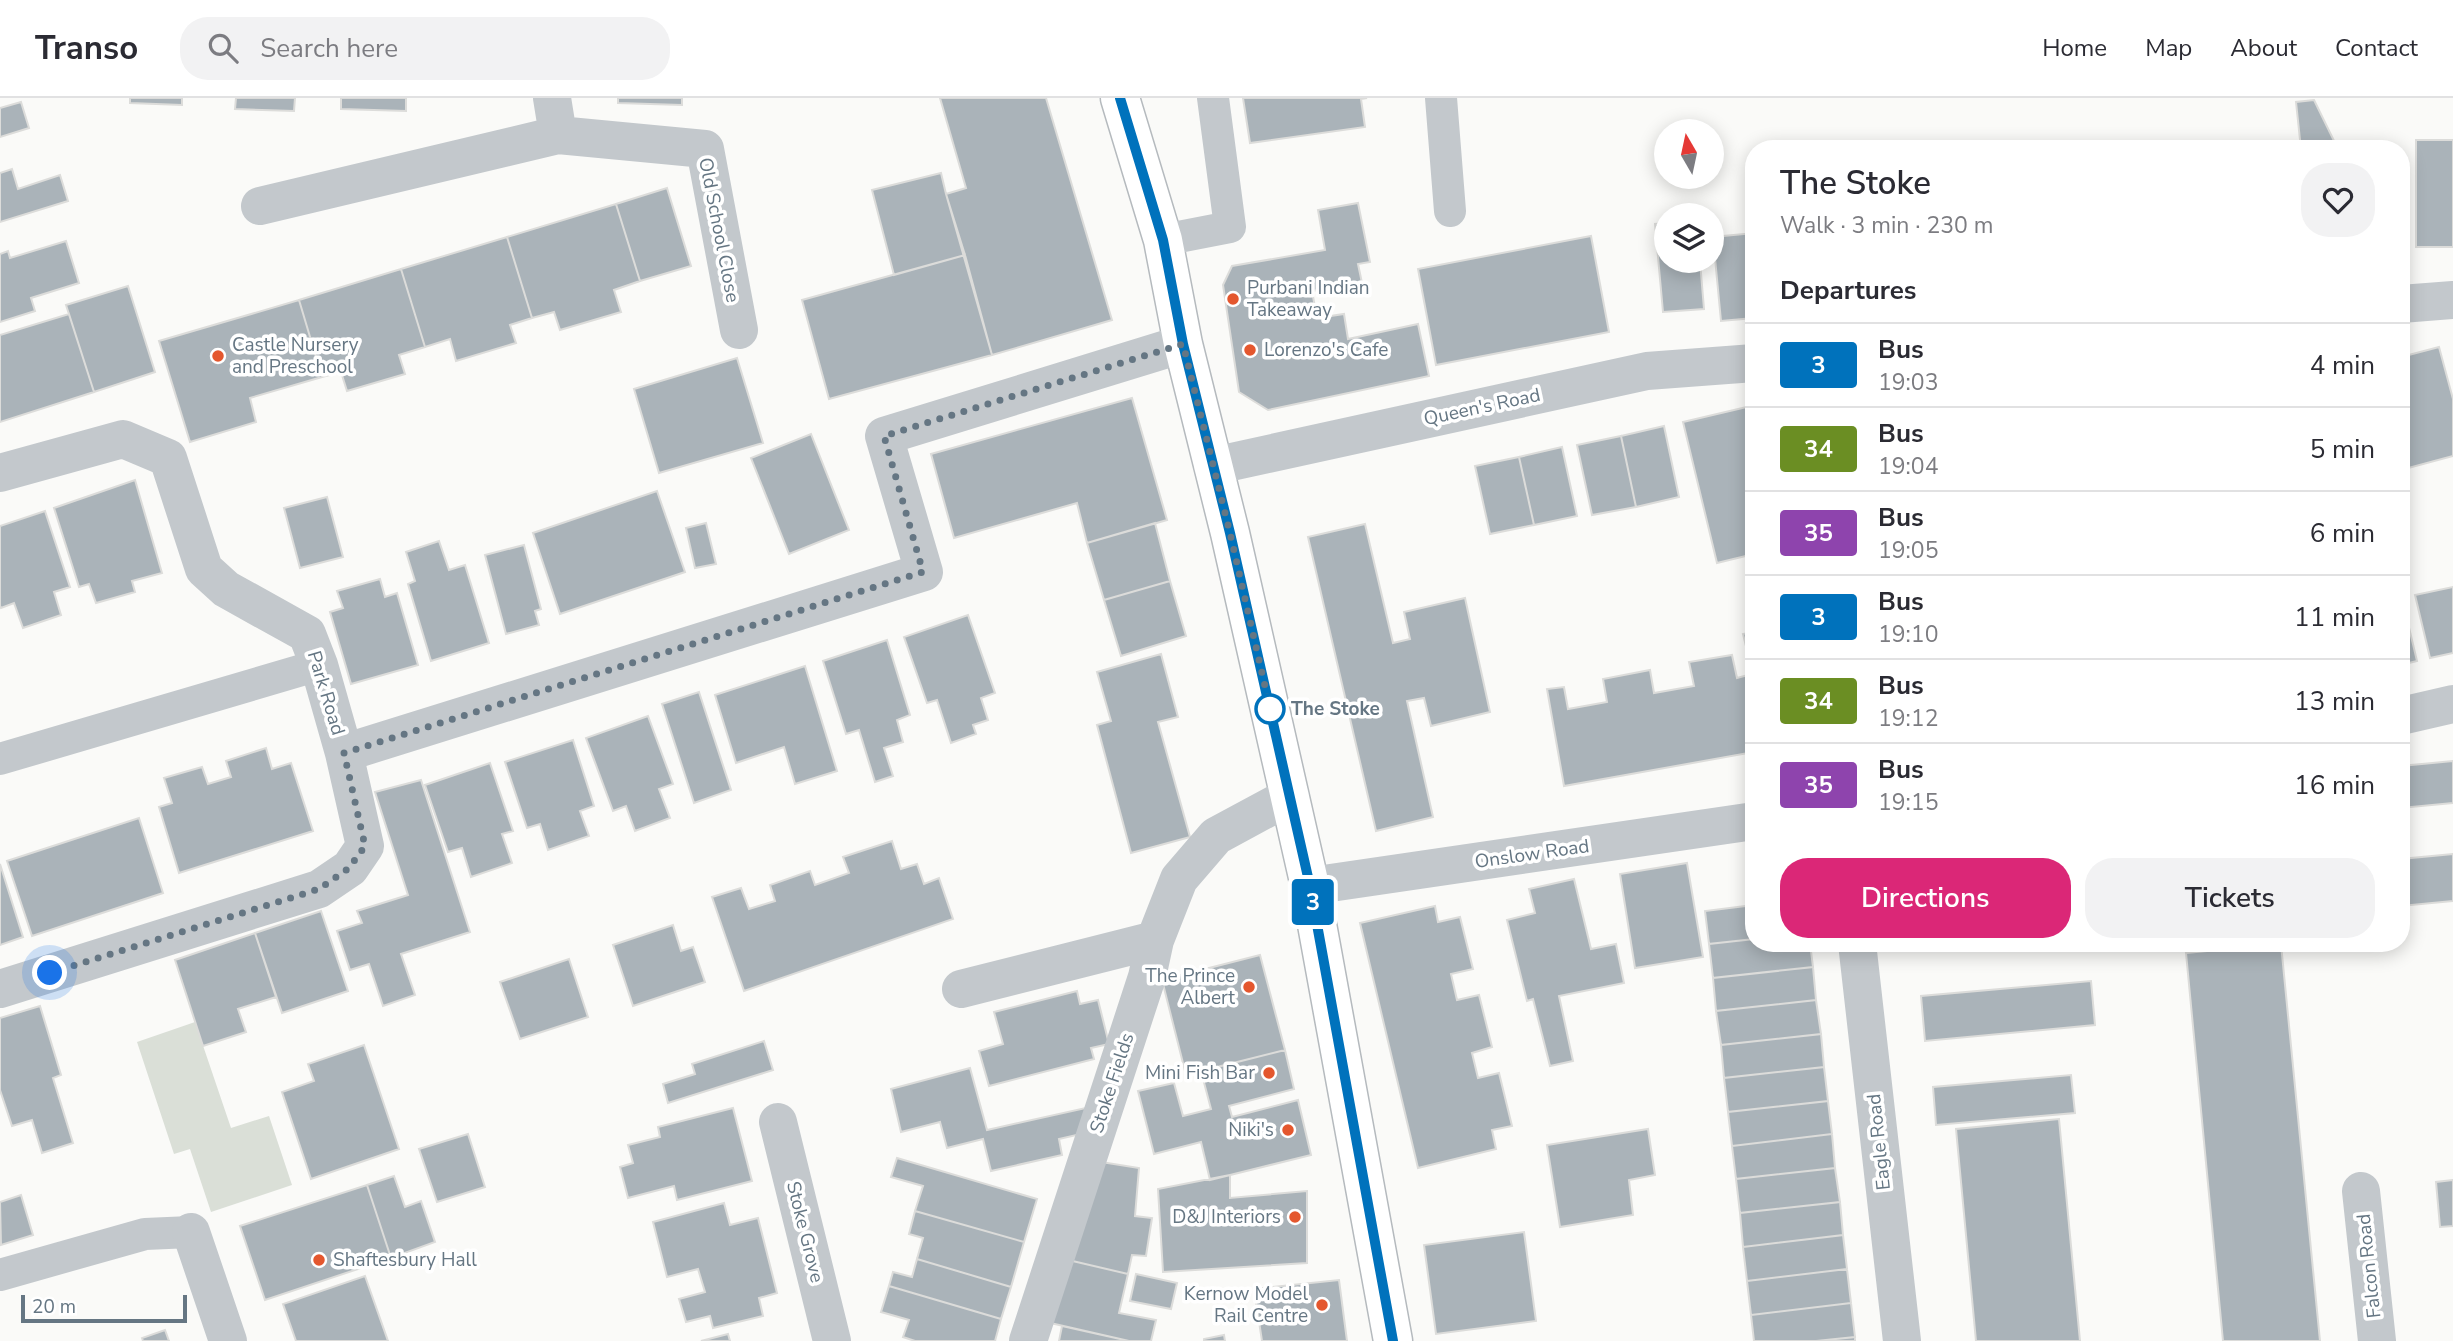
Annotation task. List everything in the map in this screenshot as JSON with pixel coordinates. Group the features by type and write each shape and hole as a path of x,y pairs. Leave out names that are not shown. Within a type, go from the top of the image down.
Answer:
{"main road":[{"path":"1120,98 1163,240 1183,344 1310,886 1393,1341"}],"street":[{"path":"552,98 558,135"},
{"name":"Old School Close","path":"260,206 558,135 705,149 739,330"},
{"path":"2410,303 2453,300"},
{"name":"Park Road","path":"344,753 923,572 884,436 1183,344"},
{"name":"Queen's Road","path":"1213,466 1647,371 1745,364"},
{"path":"0,473 123,439 168,458 205,569 226,589 313,649"},
{"name":"Park Road","path":"0,989 319,889 349,868 365,846 344,753 313,649"},
{"path":"2410,714 2453,704"},
{"name":"Stoke Fields","path":"1028,1341 1147,977 1155,940 1179,879 1216,836 1290,796"},
{"name":"Onslow Road","path":"1310,886 1745,822"},
{"path":"961,989 1155,940"},
{"name":"Eagle Road","path":"1858,952 1902,1341"},
{"name":"Stoke Grove","path":"778,1122 832,1341"},
{"name":"Falcon Road","path":"2361,1191 2377,1341"},
{"path":"191,1232 228,1341"}],"lane":[{"path":"1163,240 1230,227 1213,98"},
{"path":"1441,98 1450,211"},
{"path":"0,759 313,649"},
{"path":"0,1275 145,1234 191,1232"}],"shaded area":[{"path":"195,1022 231,1128 269,1116 292,1185 211,1212 190,1149 174,1154 137,1042"}],"building":[{"path":"130,98 182,98 182,105 130,103"},
{"path":"236,98 295,98 294,111 235,109"},
{"path":"341,98 406,98 406,111 341,109"},
{"path":"618,98 682,98 682,105 618,103"},
{"path":"940,98 1046,98 1112,320 992,355 946,194 966,188"},
{"path":"1243,98 1367,98 1361,99 1365,127 1250,143"},
{"path":"2314,100 2334,140 2300,140 2296,102"},
{"path":"21,102 29,128 0,137 0,108"},
{"path":"2416,140 2453,140 2453,247 2416,247"},
{"path":"12,169 18,189 60,175 68,201 0,222 0,173"},
{"path":"941,173 965,255 894,275 872,190"},
{"path":"667,188 691,266 640,281 616,204"},
{"path":"1358,203 1370,262 1358,264 1362,283 1312,291 1317,318 1344,314 1348,339 1418,324 1429,376 1268,410 1239,392 1223,285 1232,266 1325,250 1318,210"},
{"path":"616,204 640,281 614,290 621,312 560,330 554,312 532,318 507,237"},
{"path":"1745,234 1745,319 1721,321 1716,273 1724,273 1724,236"},
{"path":"1591,236 1609,332 1436,365 1418,269"},
{"path":"507,237 532,318 510,325 516,343 456,361 450,339 425,347 401,269"},
{"path":"66,241 79,283 31,298 35,311 0,322 0,254 8,251 10,258"},
{"path":"965,255 992,355 829,399 802,300"},
{"path":"401,269 425,347 399,355 405,374 347,391 341,372 322,377 299,300"},
{"path":"1659,273 1701,273 1704,309 1663,312"},
{"path":"128,286 155,372 94,392 66,305"},
{"path":"299,300 322,377 250,398 256,422 190,442 159,341"},
{"path":"69,314 94,392 0,422 0,335"},
{"path":"2439,347 2453,399 2453,456 2410,468 2410,355"},
{"path":"737,358 763,443 659,473 634,389"},
{"path":"1132,398 1167,520 1087,543 1077,503 954,538 931,454"},
{"path":"1745,407 1745,556 1717,563 1683,422"},
{"path":"1664,426 1679,497 1636,507 1621,436"},
{"path":"811,434 849,530 789,554 751,458"},
{"path":"1621,436 1636,507 1592,515 1577,445"},
{"path":"1562,447 1577,516 1534,525 1519,457"},
{"path":"1519,457 1534,525 1490,534 1475,466"},
{"path":"135,480 162,573 132,581 135,592 96,603 89,584 79,587 54,508"},
{"path":"657,491 685,572 560,614 533,533"},
{"path":"327,497 343,557 300,568 284,508"},
{"path":"45,511 70,587 54,592 61,615 23,628 14,603 1,608 0,606 0,526"},
{"path":"706,523 716,564 695,568 686,528"},
{"path":"1155,523 1170,581 1104,600 1087,543"},
{"path":"1365,524 1393,643 1410,639 1404,612 1465,598 1490,712 1431,726 1424,698 1407,701 1433,817 1376,831 1308,537"},
{"path":"439,541 449,570 465,565 489,643 431,661 408,584 415,581 406,552"},
{"path":"524,545 541,609 535,611 539,625 506,634 485,555"},
{"path":"380,579 385,597 397,593 418,665 351,684 330,612 343,608 337,591"},
{"path":"1170,581 1186,636 1121,656 1104,600"},
{"path":"2453,587 2453,653 2430,658 2415,595"},
{"path":"968,615 995,693 981,698 988,720 973,725 976,734 951,743 937,700 927,703 904,637"},
{"path":"2410,632 2417,661 2410,663"},
{"path":"887,640 910,715 897,720 903,742 884,748 893,776 875,782 859,730 846,734 823,661"},
{"path":"1161,654 1178,717 1158,722 1190,837 1131,853 1097,725 1111,721 1097,672"},
{"path":"1732,655 1737,678 1745,676 1745,754 1564,786 1547,689 1564,687 1568,709 1607,702 1603,679 1650,670 1654,693 1694,686 1689,662"},
{"path":"805,666 837,771 795,784 784,747 736,763 715,695"},
{"path":"699,692 731,790 694,803 662,704"},
{"path":"648,716 673,784 659,789 670,818 635,831 626,806 613,811 586,738"},
{"path":"573,740 594,806 580,811 589,836 548,850 540,824 527,828 505,762"},
{"path":"266,748 272,769 291,763 313,831 179,873 159,807 172,803 164,778 202,767 208,784 231,777 226,761"},
{"path":"2453,761 2453,803 2410,807 2410,765"},
{"path":"490,763 513,831 502,834 512,863 471,877 462,848 448,852 425,785"},
{"path":"421,780 470,932 401,954 415,995 383,1006 369,964 350,970 337,931 362,923 357,911 408,895 375,792"},
{"path":"139,818 163,893 32,936 7,861"},
{"path":"892,841 901,869 917,864 924,884 939,878 953,919 744,991 712,897 741,888 749,909 775,901 770,885 810,871 815,885 849,873 843,857"},
{"path":"2453,854 2453,901 2410,905 2410,858"},
{"path":"1687,863 1703,957 1635,968 1620,874"},
{"path":"0,864 23,937 0,945"},
{"path":"1574,879 1591,949 1616,944 1624,983 1559,996 1573,1061 1550,1066 1533,999 1527,1001 1507,920 1535,913 1529,889"},
{"path":"1435,906 1438,922 1460,917 1473,969 1451,974 1457,1000 1479,995 1492,1047 1472,1053 1478,1078 1499,1073 1512,1126 1492,1130 1496,1149 1418,1168 1360,923"},
{"path":"1745,906 1745,940 1709,944 1705,911"},
{"path":"321,911 348,991 282,1013 255,933"},
{"path":"673,925 681,951 693,947 705,982 633,1006 613,945"},
{"path":"255,933 276,997 238,1009 246,1032 203,1046 175,960"},
{"path":"1745,940 1745,952 1811,952 1813,967 1713,978 1709,944"},
{"path":"2282,952 2320,1341 2223,1341 2186,953"},
{"path":"1260,955 1285,1050 1186,1075 1162,980"},
{"path":"569,959 588,1017 520,1039 500,982"},
{"path":"1813,967 1816,1000 1716,1011 1713,978"},
{"path":"2091,981 2095,1025 1925,1041 1921,996"},
{"path":"1077,991 1080,1004 1098,1000 1109,1044 1091,1048 1094,1059 989,1086 979,1051 1003,1044 994,1012"},
{"path":"1816,1000 1821,1034 1721,1045 1716,1011"},
{"path":"40,1006 61,1075 53,1078 73,1143 42,1153 32,1120 12,1126 0,1090 0,1018"},
{"path":"1821,1034 1824,1067 1724,1078 1721,1045"},
{"path":"764,1041 773,1070 668,1103 663,1084 695,1074 692,1064"},
{"path":"364,1045 399,1149 311,1179 282,1092 314,1081 308,1064"},
{"path":"1285,1050 1294,1089 1229,1106 1232,1117 1298,1100 1311,1155 1210,1180 1201,1142 1154,1154 1138,1091 1174,1083 1183,1116 1211,1109 1201,1071"},
{"path":"1824,1067 1828,1101 1728,1112 1724,1078"},
{"path":"970,1068 987,1130 1090,1107 1081,1134 1059,1139 1062,1155 991,1171 983,1139 947,1148 940,1122 901,1132 891,1089"},
{"path":"2071,1075 2075,1113 1936,1125 1933,1087"},
{"path":"1828,1101 1832,1134 1732,1146 1728,1112"},
{"path":"733,1108 752,1181 677,1200 674,1186 628,1198 620,1167 633,1163 628,1145 660,1137 658,1127"},
{"path":"2059,1119 2080,1341 1976,1341 1956,1129"},
{"path":"1648,1129 1655,1175 1629,1180 1633,1215 1560,1227 1547,1145"},
{"path":"468,1134 485,1187 437,1202 419,1149"},
{"path":"1832,1134 1835,1168 1736,1179 1732,1146"},
{"path":"897,1158 1037,1199 1024,1242 915,1211 923,1186 891,1177"},
{"path":"1095,1161 1139,1168 1135,1216 1152,1218 1146,1256 1132,1255 1128,1274 1064,1259"},
{"path":"1835,1168 1840,1202 1740,1213 1736,1179"},
{"path":"1230,1175 1230,1198 1307,1191 1307,1263 1163,1272 1158,1189"},
{"path":"394,1176 405,1207 421,1201 435,1242 391,1258 367,1185"},
{"path":"2453,1180 2453,1226 2440,1227 2436,1182"},
{"path":"367,1185 391,1258 265,1300 240,1226"},
{"path":"21,1195 33,1235 1,1245 0,1202"},
{"path":"1840,1202 1843,1235 1743,1247 1740,1213"},
{"path":"724,1203 730,1225 758,1218 777,1293 759,1298 763,1316 713,1328 710,1316 686,1322 679,1299 705,1292 698,1269 667,1277 653,1222"},
{"path":"915,1211 1024,1242 1011,1287 917,1259 923,1238 909,1234"},
{"path":"1524,1232 1536,1321 1436,1334 1424,1245"},
{"path":"1843,1235 1847,1269 1747,1281 1743,1247"},
{"path":"917,1259 1011,1287 1001,1319 889,1286 893,1272 912,1277"},
{"path":"1064,1259 1128,1274 1119,1313 1156,1320 1151,1341 1129,1341 1046,1322"},
{"path":"1847,1269 1851,1303 1751,1315 1747,1281"},
{"path":"1136,1274 1177,1283 1171,1309 1130,1301"},
{"path":"365,1276 388,1341 296,1341 283,1304"},
{"path":"1339,1280 1347,1341 1262,1341 1254,1289"},
{"path":"889,1286 1001,1319 995,1341 915,1341 903,1337 909,1320 881,1312"},
{"path":"1851,1303 1855,1337 1816,1341 1754,1341 1751,1315"},
{"path":"1062,1326 1129,1341 1059,1341"},
{"path":"165,1330 169,1341 143,1341 142,1338"},
{"path":"728,1334 730,1341 701,1341"},
{"path":"1224,1335 1225,1341 1204,1341 1204,1339"},
{"path":"1855,1337 1855,1341 1816,1341"}],"bus line":[{"name":"3","path":"1120,98 1163,240 1183,344 1230,533 1310,886 1393,1341"}],"place":[{"name":"Purbani Indian Takeaway","path":"1233,299"},
{"name":"Lorenzo's Cafe","path":"1250,350"},
{"name":"Castle Nursery and Preschool","path":"218,356"},
{"name":"The Stoke","path":"1270,709"},
{"name":"The Prince Albert","path":"1249,987"},
{"name":"Mini Fish Bar","path":"1269,1073"},
{"name":"Niki's","path":"1288,1130"},
{"name":"D&J Interiors","path":"1295,1217"},
{"name":"Shaftesbury Hall","path":"319,1260"},
{"name":"Kernow Model Rail Centre","path":"1322,1305"}],"route":[{"path":"50,973 319,889 349,868 365,846 344,753 923,572 884,436 1183,344 1272,717 1270,709"}]}
